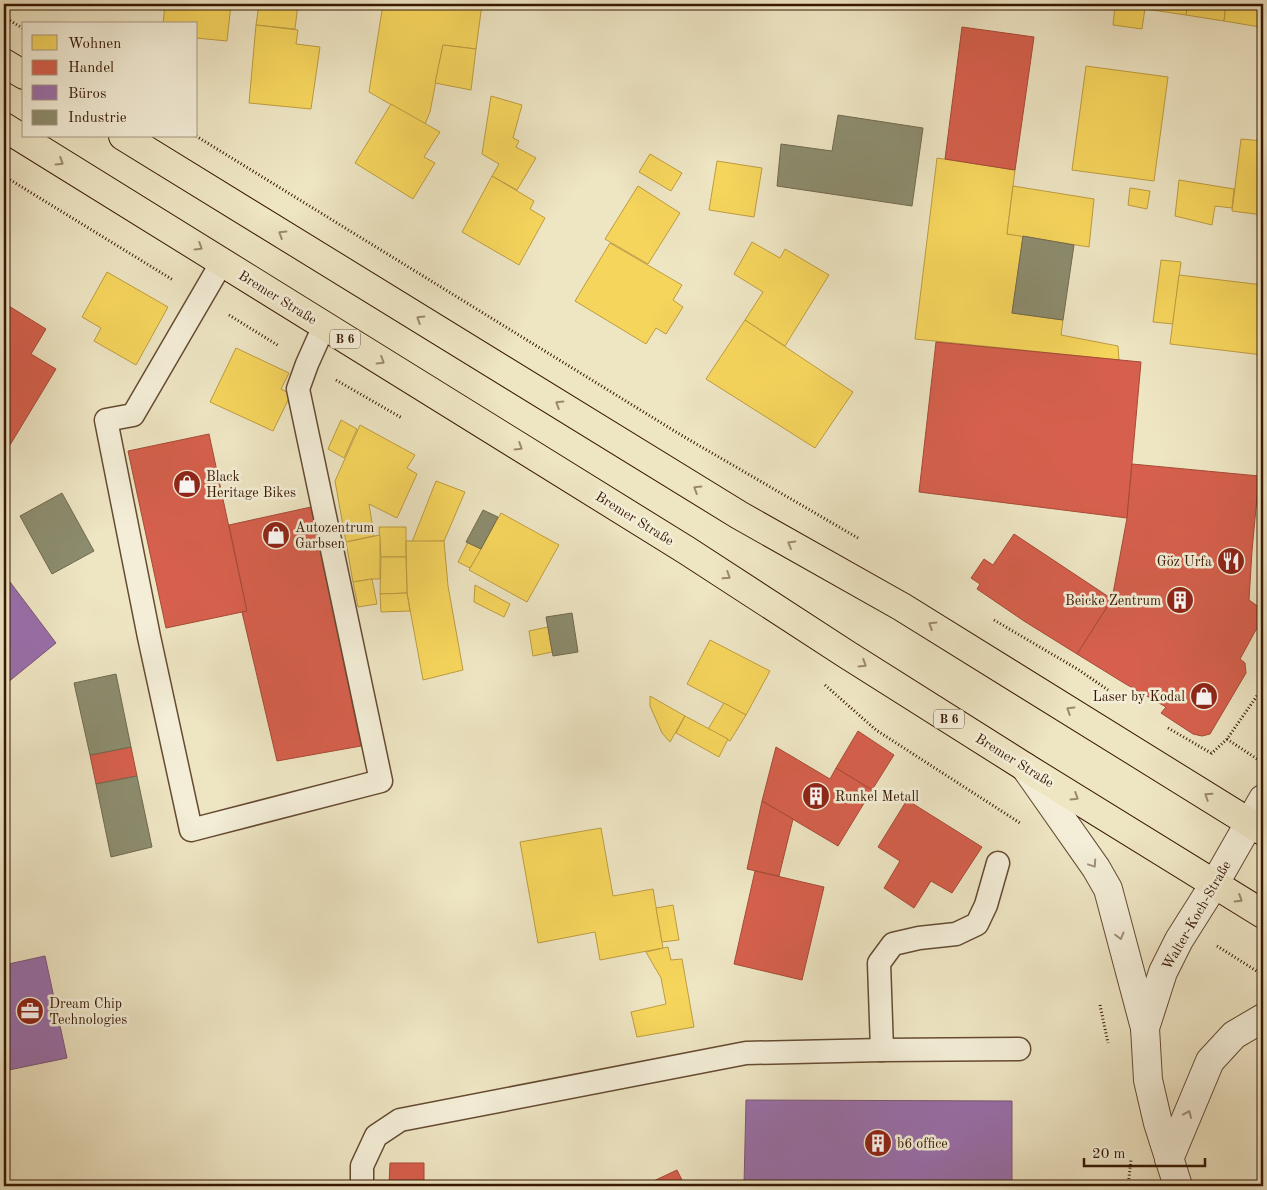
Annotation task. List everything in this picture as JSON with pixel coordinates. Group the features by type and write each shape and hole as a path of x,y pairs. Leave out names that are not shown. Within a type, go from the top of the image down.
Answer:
{"main road":[{"path":"4,63 22,75"},
{"name":"Bremer Straße","path":"4,128 686,550 846,654 1263,914"},
{"path":"126,138 738,515 902,607 1256,826"}],"street":[{"path":"1025,766 1096,868 1108,889 1145,1028"},
{"name":"Walter-Koch-Straße","path":"1178,1186 1158,1123 1148,1080 1145,1028 1163,972 1186,927 1256,826 1263,799"},
{"path":"1169,1159 1210,1061 1234,1035 1263,1018"}],"lane":[{"path":"222,262 133,415 106,420 147,627 191,830 381,781 298,389 306,364 324,326"},
{"path":"882,1050 879,963 893,944 918,938 956,934 977,924 986,904 998,863"},
{"path":"362,1186 362,1166 376,1136 400,1120 746,1053 1019,1049"}],"path":[{"path":"4,17 22,28"},
{"path":"198,137 681,435 860,540"},
{"path":"4,176 306,364 410,423"},
{"path":"986,615 1079,670 1114,695"},
{"path":"822,683 876,730 1025,826"},
{"path":"1162,724 1211,753 1227,739 1263,689"},
{"path":"1227,739 1263,763"},
{"path":"1098,999 1109,1047"},
{"path":"1128,1186 1132,1156"}],"building: Wohnen":[{"path":"165,4 231,4 227,41 198,38 198,22 163,22"},
{"path":"259,4 298,4 295,29 256,25"},
{"path":"383,4 482,4 476,49 443,45 430,112 425,124 369,92"},
{"path":"1116,4 1153,4 1152,10"},
{"path":"1153,4 1188,4 1186,15 1152,10"},
{"path":"1188,4 1226,4 1224,21 1186,15"},
{"path":"1226,4 1263,4 1260,27 1224,21"},
{"path":"1115,5 1145,8 1142,29 1113,25"},
{"path":"256,25 298,30 296,44 320,47 311,109 249,103"},
{"path":"443,45 476,49 471,90 435,83"},
{"path":"1086,66 1168,77 1154,181 1072,170"},
{"path":"491,96 522,105 513,138 519,141 516,147 536,158 517,190 492,176 499,164 482,154"},
{"path":"391,104 440,132 424,157 435,163 413,199 355,163"},
{"path":"1241,139 1263,141 1263,215 1232,211"},
{"path":"650,154 682,173 671,191 639,172"},
{"path":"937,158 1015,170 1007,234 1023,236 1012,313 1063,320 1061,335 1118,346 1119,360 915,339"},
{"path":"717,161 762,168 754,217 709,210"},
{"path":"492,176 534,201 530,209 545,218 519,265 462,232"},
{"path":"1179,180 1234,189 1232,208 1215,206 1212,225 1175,216"},
{"path":"638,186 680,213 648,264 605,239"},
{"path":"1013,186 1094,199 1089,247 1007,234"},
{"path":"1130,188 1150,191 1147,209 1128,205"},
{"path":"752,242 780,258 785,249 829,275 785,346 745,320 763,292 734,274"},
{"path":"610,243 682,285 673,300 683,307 666,334 656,328 646,344 575,301"},
{"path":"1161,260 1181,262 1173,324 1153,322"},
{"path":"107,272 168,307 136,365 94,341 101,328 82,317"},
{"path":"1179,275 1263,285 1263,355 1170,344"},
{"path":"745,320 853,392 815,448 706,379"},
{"path":"236,348 289,373 281,389 291,394 273,431 210,402"},
{"path":"341,420 357,429 344,458 328,449"},
{"path":"360,425 415,455 407,468 417,474 397,518 369,504 374,536 346,542 335,481"},
{"path":"436,481 465,492 444,541 412,542"},
{"path":"501,513 559,545 527,602 469,570"},
{"path":"379,527 406,527 406,557 381,557"},
{"path":"380,535 380,579 353,582 346,542"},
{"path":"406,541 444,541 448,586 463,670 423,680 407,593"},
{"path":"468,542 481,549 470,568 458,562"},
{"path":"381,557 406,557 407,593 380,594"},
{"path":"372,579 377,604 358,607 353,582"},
{"path":"475,585 510,604 504,617 474,602"},
{"path":"407,593 410,611 381,612 380,594"},
{"path":"548,627 552,652 533,656 529,631"},
{"path":"710,640 770,671 746,715 687,684"},
{"path":"650,696 685,716 670,742 662,733 650,706"},
{"path":"724,703 746,715 730,741 708,729"},
{"path":"685,716 728,739 719,757 676,733"},
{"path":"601,828 613,896 653,889 663,948 600,960 595,932 538,943 520,842"},
{"path":"673,905 679,940 662,942 656,908"},
{"path":"668,947 671,960 682,959 694,1027 637,1037 631,1012 666,1004 661,978 646,952"}],"building: Handel":[{"path":"962,27 1034,37 1015,170 945,159"},
{"path":"4,303 46,329 31,354 56,369 10,445 4,441"},
{"path":"936,342 1141,362 1127,518 919,492"},
{"path":"209,434 247,611 166,628 128,451"},
{"name":"Beicke Zentrum","path":"1132,464 1259,476 1249,600 1263,610 1263,617 1240,659 1245,663 1246,673 1210,734 1202,736 1193,734 1161,713 1166,707 1077,654 1112,599 1127,518"},
{"path":"311,507 361,746 277,761 242,612 247,611 229,525"},
{"path":"1014,534 1112,599 1077,654 977,589 980,584 971,578 984,559 993,565"},
{"path":"858,731 894,755 872,790 836,768"},
{"path":"131,747 137,776 96,784 90,755"},
{"name":"Runkel Metall","path":"776,747 830,779 836,768 872,790 838,846 762,801"},
{"path":"907,800 982,847 952,893 931,881 914,908 884,888 900,861 878,847"},
{"path":"762,801 793,819 779,876 747,869"},
{"path":"755,871 824,887 802,980 734,964"},
{"path":"390,1163 424,1163 424,1186 389,1186"},
{"path":"677,1170 685,1186 643,1186"}],"building: Büros":[{"path":"4,574 56,643 7,683 4,679"},
{"name":"Dream Chip Technologies","path":"45,956 67,1058 4,1071 4,965"},
{"name":"b6 office","path":"746,1100 1012,1101 1012,1186 744,1186"}],"building: Industrie":[{"path":"838,115 923,128 912,206 777,186 781,144 832,151"},
{"path":"1023,236 1074,245 1063,320 1012,313"},
{"path":"62,493 94,551 52,574 20,516"},
{"path":"483,510 498,517 481,549 466,542"},
{"path":"572,613 578,652 553,656 546,617"},
{"path":"116,674 131,747 90,755 74,683"},
{"path":"137,776 152,847 111,857 96,784"}],"place":[{"name":"Black Heritage Bikes","path":"187,484"},
{"name":"Autozentrum Garbsen","path":"276,535"},
{"name":"Göz Urfa","path":"1231,561"},
{"name":"Beicke Zentrum","path":"1180,600"},
{"name":"Laser by Kodal","path":"1204,696"},
{"name":"Runkel Metall","path":"816,796"},
{"name":"Dream Chip Technologies","path":"30,1011"},
{"name":"b6 office","path":"878,1143"}]}
